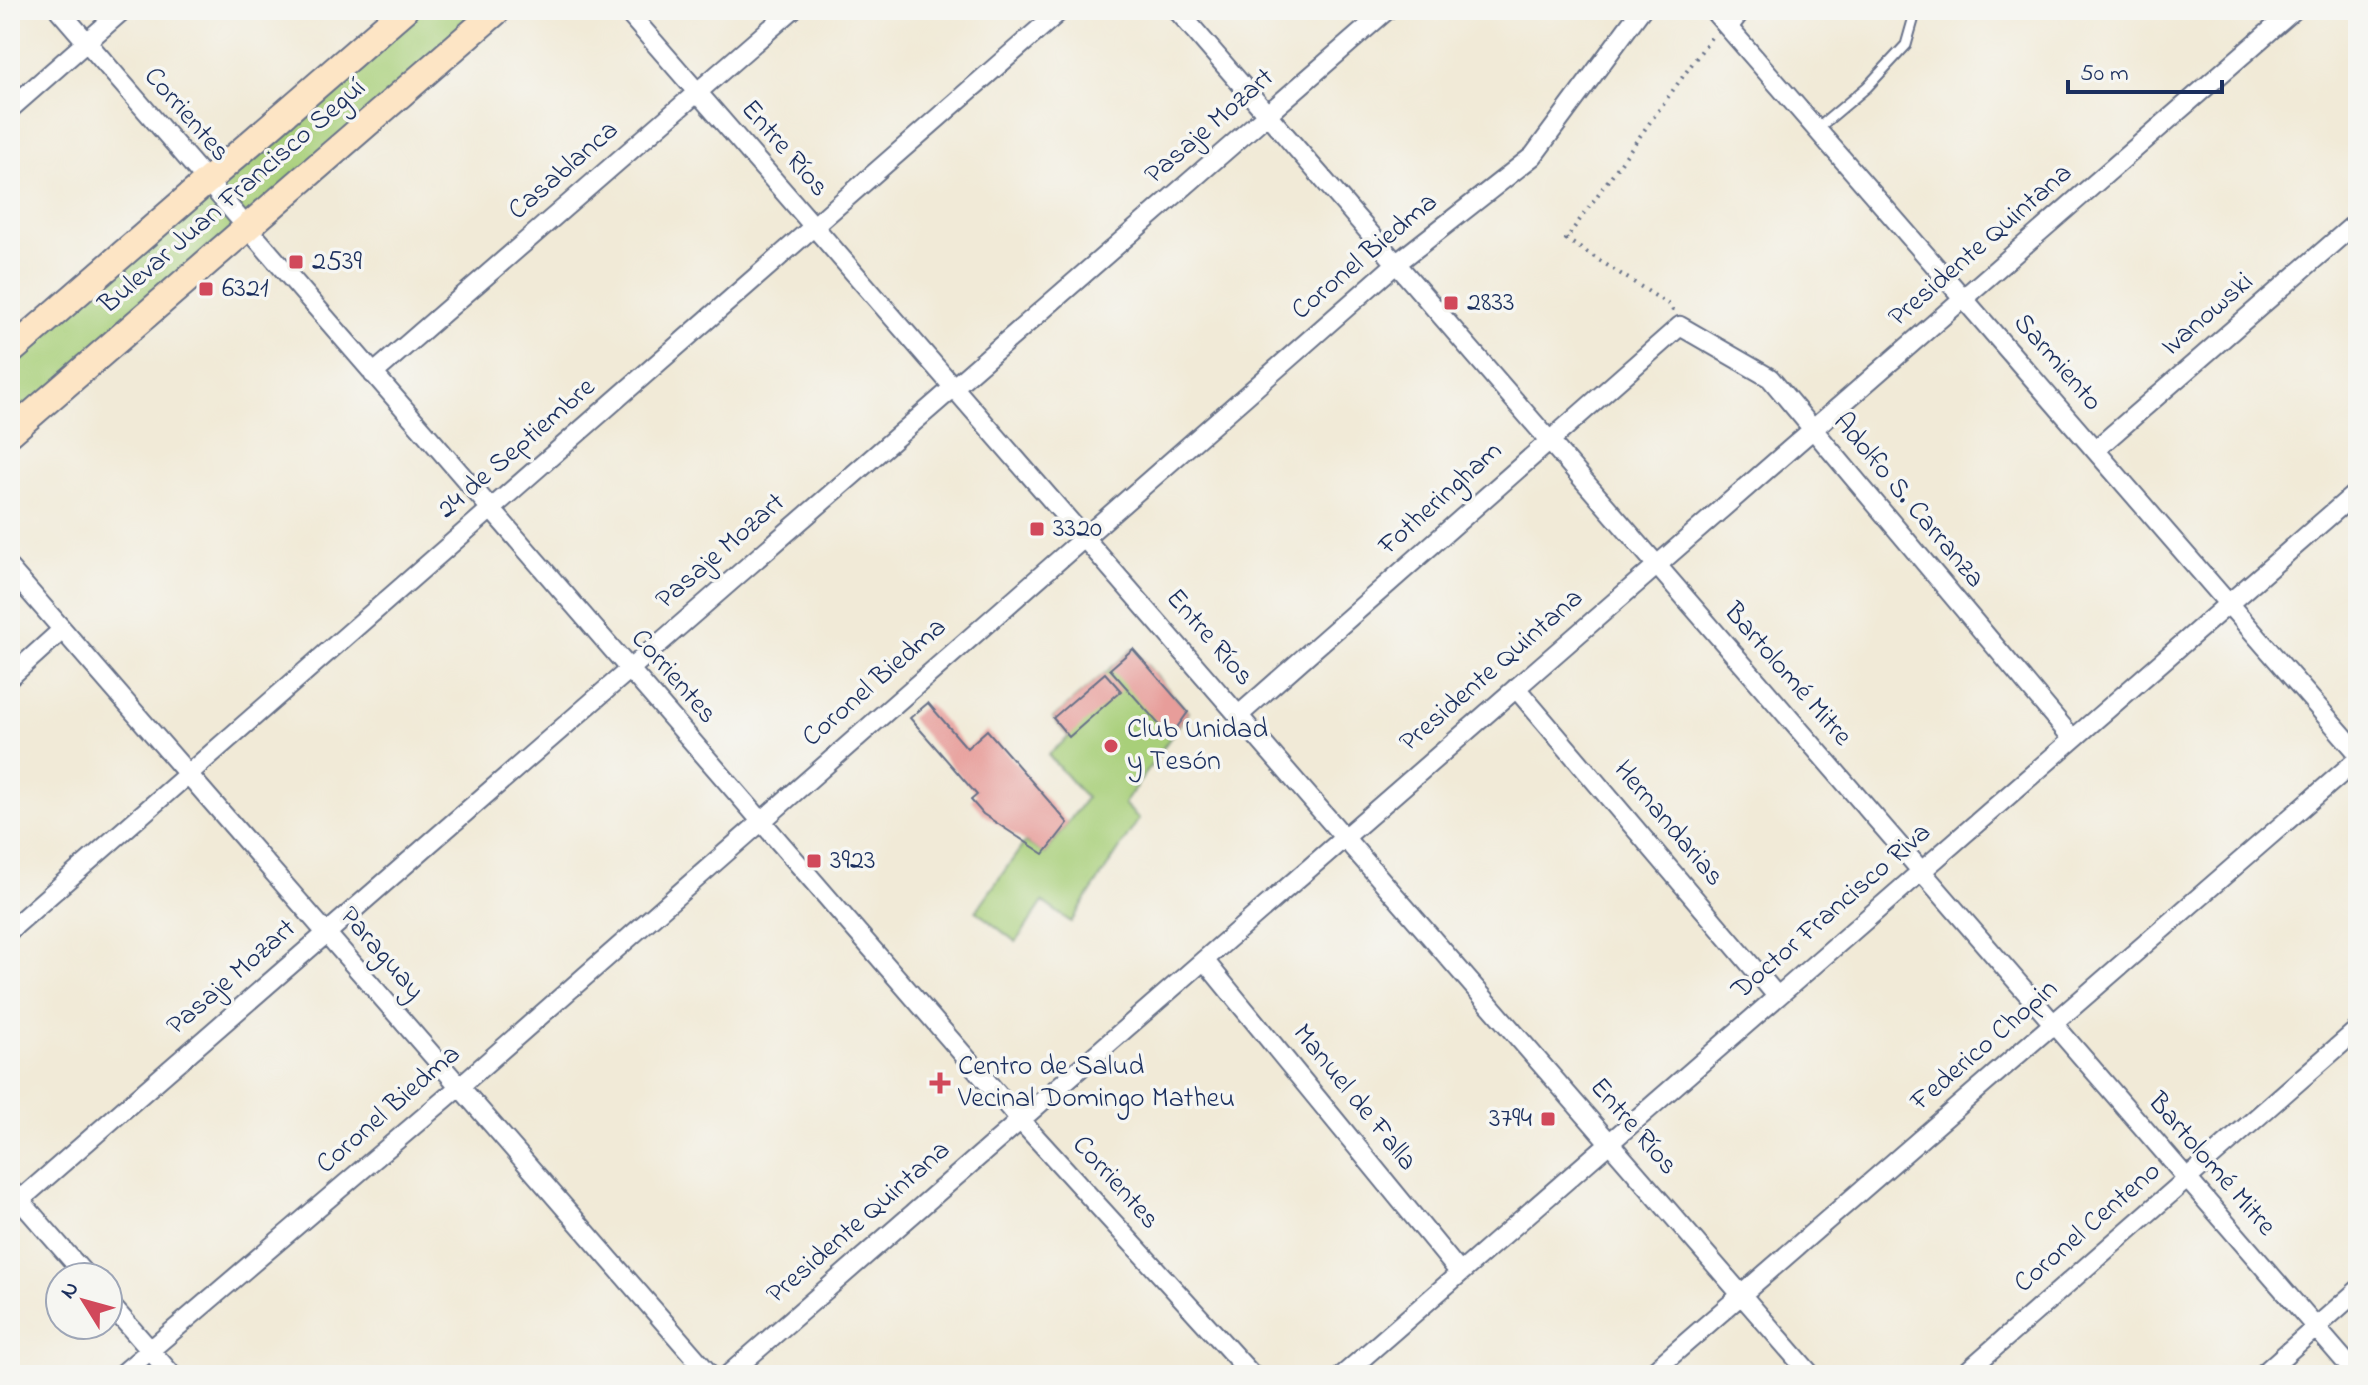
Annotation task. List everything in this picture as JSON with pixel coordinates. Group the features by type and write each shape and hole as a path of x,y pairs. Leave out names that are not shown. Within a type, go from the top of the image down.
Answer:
{"main road":[{"name":"Bulevar Juan Francisco Seguí","path":"10,352 404,10"},
{"name":"Bulevar Juan Francisco Seguí","path":"10,433 498,10"}],"street":[{"name":"Corrientes","path":"59,10 1020,1120 1252,1375"},
{"path":"10,109 123,10"},
{"name":"Entre Ríos","path":"626,10 1811,1375"},
{"name":"Casablanca","path":"373,374 792,10"},
{"name":"24 de Septiembre","path":"10,930 1061,10"},
{"name":"Bartolomé Mitre","path":"1177,10 1397,263 1547,442 2357,1375"},
{"name":"Pasaje Mozart","path":"15,1194 326,933 1387,10"},
{"name":"Coronel Biedma","path":"121,1375 459,1087 1397,263 1533,156 1641,10"},
{"name":"Presidente Quintana","path":"728,1375 2294,10"},
{"name":"Sarmiento","path":"1722,21 2358,753"},
{"name":"Ivanowski","path":"2095,450 2358,221"},
{"name":"Adolfo S. Carranza","path":"1680,326 1770,378 2072,738"},
{"name":"Fotheringham","path":"1239,715 1680,326"},
{"name":"Doctor Francisco Riva","path":"1343,1375 2358,491"},
{"name":"Paraguay","path":"10,569 710,1375"},
{"path":"10,677 61,631"},
{"name":"Hernandarias","path":"1516,688 1777,996"},
{"name":"Federico Chopin","path":"1649,1375 2358,759"},
{"name":"Manuel de Falla","path":"1204,960 1460,1273"},
{"name":"Coronel Centeno","path":"1963,1375 2358,1029"},
{"path":"15,1194 73,1261"},
{"path":"2262,1375 2358,1290"},
{"path":"124,1320 172,1375"}],"lane":[{"path":"1722,21 1747,10"},
{"path":"1817,129 1867,87 1906,45 1916,10"}],"path":[{"path":"1680,326 1671,306 1566,239 1722,21"}],"green space":[{"path":"404,10 498,10 10,433 10,352"},
{"path":"1133,649 1188,712 1124,804 1139,819 1071,922 1043,902 1016,942 976,911 1025,842 1045,854 1086,798 1048,755 1069,737 1053,718"}],"building":[{"path":"1133,649 1188,712 1170,737 1110,669"},
{"path":"1105,673 1121,691 1069,737 1053,718"},
{"path":"928,703 967,748 987,730 1068,823 1044,854 983,814 971,800 977,795 910,718"}],"place":[{"name":"2539","path":"296,262"},
{"name":"6321","path":"206,289"},
{"name":"2833","path":"1451,303"},
{"name":"3320","path":"1037,529"},
{"name":"Club Unidad y Tesón","path":"1111,746"},
{"name":"3923","path":"814,861"},
{"name":"Centro de Salud Vecinal Domingo Matheu","path":"940,1083"},
{"name":"3794","path":"1548,1119"}]}
